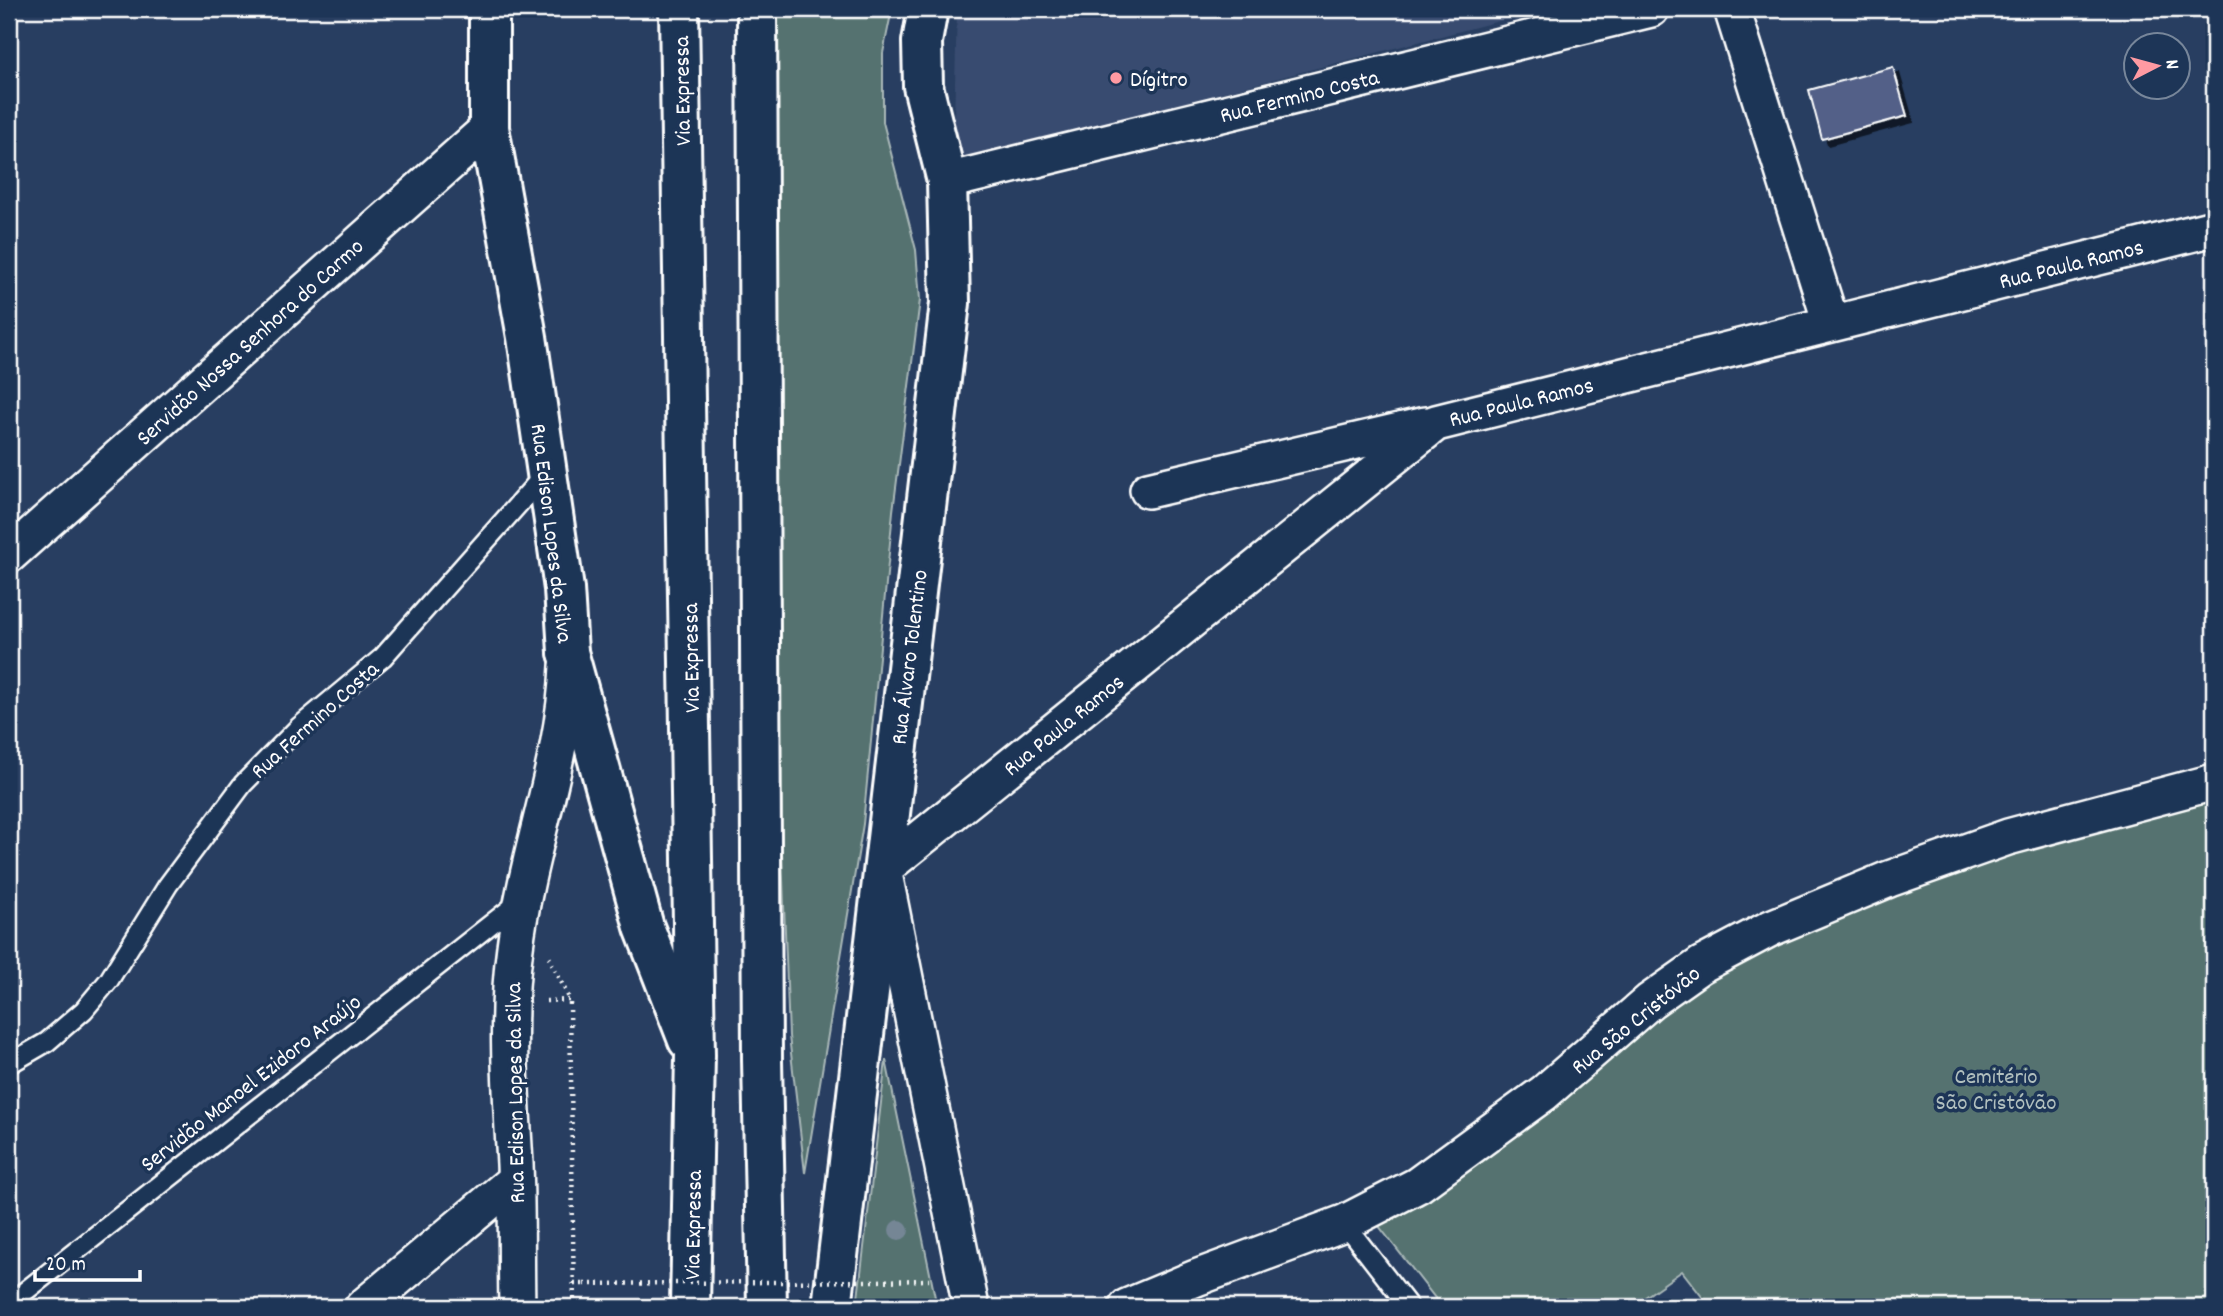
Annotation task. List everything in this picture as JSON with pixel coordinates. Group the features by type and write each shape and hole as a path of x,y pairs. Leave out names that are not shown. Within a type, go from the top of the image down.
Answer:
{"main road":[{"name":"Rua Edison Lopes da Silva","path":"489,9 489,128 527,337 564,589 568,652"},
{"name":"Via Expressa","path":"680,9 695,1055 691,1307"},
{"path":"757,9 762,1060 767,1307"},
{"name":"Rua Álvaro Tolentino","path":"832,1307 950,303 947,181 923,86 922,42 928,9"},
{"path":"568,652 644,927 668,993 695,1055"}],"street":[{"name":"Rua Fermino Costa","path":"947,181 1651,9"},
{"path":"1732,9 1831,323"},
{"name":"Servidão Nossa Senhora do Carmo","path":"9,555 489,128"},
{"name":"Rua Paula Ramos","path":"883,869 1436,423 2214,228"},
{"path":"1148,490 1436,423"},
{"name":"Rua Edison Lopes da Silva","path":"517,1307 510,1027 514,948 522,899 557,759 566,706 568,652"},
{"name":"Rua São Cristóvão","path":"1127,1307 1196,1278 1344,1223 1426,1179 1544,1093 1650,1001 1701,965 1771,928 1889,879 2008,837 2214,782"},
{"path":"883,869 968,1293"},
{"path":"363,1307 515,1180"}],"lane":[{"name":"Rua Fermino Costa","path":"9,1064 47,1042 85,1010 110,980 168,885 243,784 299,727 383,657 547,472"},
{"name":"Servidão Manoel Ezidoro Araújo","path":"9,1304 522,899"},
{"path":"1344,1223 1409,1307"}],"path":[{"path":"570,1003 574,1307"},
{"path":"574,1284 867,1281 968,1293"}],"shaded area":[{"name":"Dígitro","path":"957,9 1546,9 953,162"}],"green space":[{"path":"777,9 892,9 883,53 883,122 916,250 920,300 893,511 863,824 805,1173 789,1036 776,696 773,289"},
{"name":"Cemitério São Cristóvão","path":"2214,793 2214,1306 1710,1307 1682,1271 1631,1307 1442,1307 1375,1221 1421,1205 1673,993 1771,943 2037,839"},
{"path":"886,1060 937,1307 857,1307"}],"building":[{"path":"1893,67 1907,116 1822,139 1809,90"}],"place":[{"name":"Dígitro","path":"1116,78"}]}
